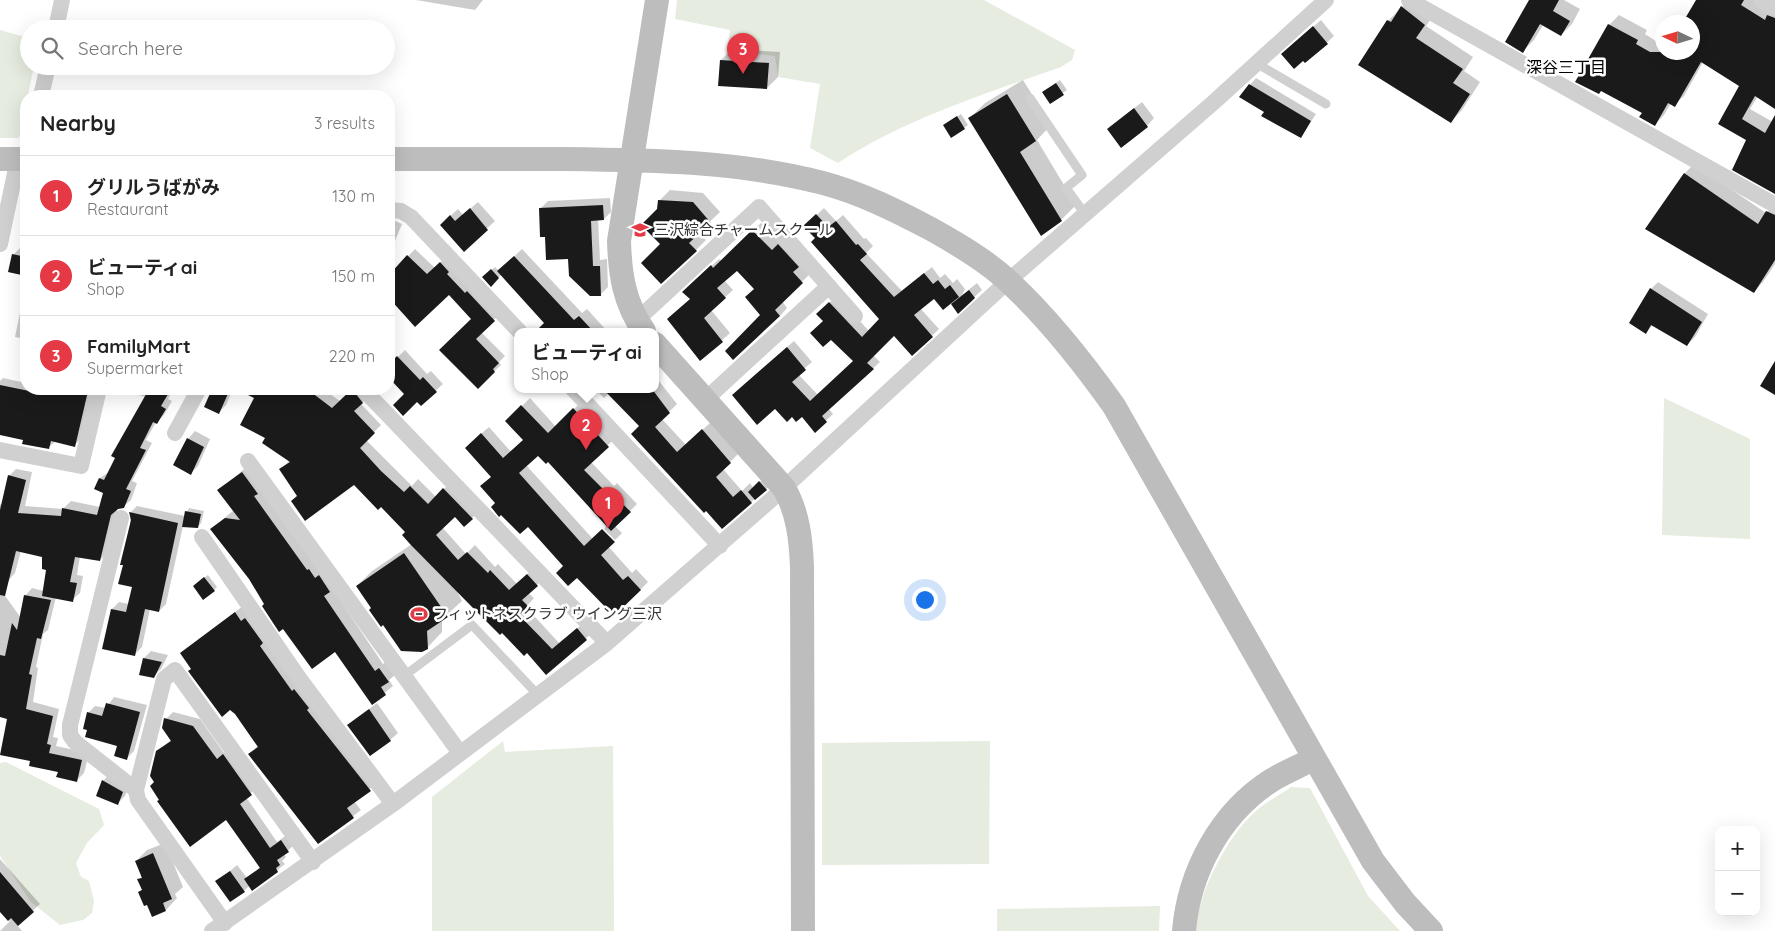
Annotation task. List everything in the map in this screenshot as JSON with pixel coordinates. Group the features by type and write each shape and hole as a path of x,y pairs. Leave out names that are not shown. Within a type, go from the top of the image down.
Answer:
{"street":[{"path":"58,20 62,0"},
{"path":"657,0 619,241 620,264 628,303 640,326 759,207 855,316"},
{"path":"313,862 175,670 164,679 136,790 138,800 217,929 313,862 393,804 607,643 720,546 1008,280 1326,0"},
{"path":"1409,0 1775,205"},
{"path":"1761,0 1775,8"},
{"path":"42,90 46,75"},
{"path":"0,244 15,159"},
{"path":"395,159 632,160 739,166 825,183 864,196 905,215 954,242 1008,280 1081,359 1114,406 1313,759 1373,861 1405,903 1431,931"},
{"path":"395,210 401,211 411,217 516,328"},
{"path":"706,399 829,286"},
{"path":"659,348 784,488 792,501 801,542 802,567 803,931"},
{"path":"577,393 720,546"},
{"path":"0,450 81,466 98,395"},
{"path":"175,433 196,395"},
{"path":"369,395 607,643"},
{"path":"248,461 460,753"},
{"path":"121,518 70,725 70,735 75,742 136,790"},
{"path":"202,537 300,678 393,804"},
{"path":"1184,931 1186,904 1195,874 1209,847 1225,823 1248,799 1271,781 1313,759"}],"lane":[{"path":"1256,63 1326,104"},
{"path":"1030,98 1082,175 1066,188 1085,214"},
{"path":"404,676 472,624 538,695"}],"shaded area":[{"path":"677,0 984,0 1075,50 1072,60 1061,67 975,97 917,121 889,134 838,163 810,148 820,84 778,77 775,56 727,50 730,30 675,19"},
{"path":"0,30 20,36 20,75 32,75 29,90 20,90 19,138 0,138"},
{"path":"1664,398 1750,439 1750,539 1662,535"},
{"path":"503,741 505,752 613,746 614,931 432,931 432,797"},
{"path":"990,741 989,864 822,865 822,743"},
{"path":"6,762 99,809 104,825 87,843 76,863 81,877 89,881 94,901 92,913 83,920 60,925 31,902 0,856 0,763"},
{"path":"1291,787 1310,788 1368,896 1400,931 1196,931 1202,900 1208,883 1225,850 1245,822 1256,811"},
{"path":"1160,906 1159,931 997,931 997,909"}],"building":[{"path":"1529,0 1559,0 1553,11 1570,21 1561,36 1540,24 1523,53 1505,42"},
{"path":"1696,0 1744,0 1741,5 1765,20 1767,15 1775,18 1775,109 1755,96 1742,119 1765,133 1775,115 1775,194 1732,170 1746,140 1718,124 1739,86 1701,62 1675,107 1668,103 1655,126 1639,117 1642,113 1601,91 1599,94 1575,82 1608,24 1638,40 1636,44 1650,52 1655,52 1655,60 1700,60 1700,15 1687,15"},
{"path":"1401,6 1425,25 1416,38 1463,69 1453,83 1470,94 1451,123 1358,65 1387,20 1391,22"},
{"path":"1313,26 1328,44 1305,63 1303,61 1294,69 1281,54"},
{"path":"720,60 769,63 767,89 718,86"},
{"path":"1056,83 1064,95 1050,104 1042,92"},
{"path":"1249,84 1311,121 1301,138 1261,116 1264,112 1239,97"},
{"path":"1007,94 1036,141 1020,152 1062,221 1041,236 968,118"},
{"path":"1134,108 1148,127 1121,148 1107,129"},
{"path":"957,116 965,129 951,138 943,125"},
{"path":"1684,173 1758,224 1766,211 1775,215 1775,260 1754,293 1645,229"},
{"path":"658,200 693,202 711,223 689,243 697,251 661,284 641,263 660,244 641,225 657,209"},
{"path":"603,205 604,220 591,221 593,266 600,266 601,296 590,296 569,276 568,259 546,260 545,237 540,237 539,208"},
{"path":"470,208 488,230 464,252 440,225 450,215 455,221"},
{"path":"816,214 828,227 836,221 856,245 858,244 867,254 860,260 894,297 924,273 933,284 938,280 945,289 950,285 959,297 943,310 934,299 914,315 933,337 912,356 894,336 867,363 874,369 822,416 827,422 815,433 802,417 796,422 792,417 787,422 775,409 757,425 732,395 787,347 806,370 792,382 810,401 853,361 831,340 823,347 810,333 823,321 816,314 829,302 862,337 879,319 811,242 815,238 803,226"},
{"path":"752,230 772,250 778,244 799,267 793,272 803,283 775,310 780,316 733,360 725,351 760,315 745,297 754,289 737,271 717,288 726,298 704,318 723,342 700,361 667,319 690,299 682,292 711,265 713,268"},
{"path":"12,254 20,256 20,275 8,272"},
{"path":"407,255 427,274 440,262 449,272 447,274 465,293 467,291 495,321 476,339 499,363 493,369 495,372 478,389 439,350 471,319 449,295 415,327 395,305 395,268"},
{"path":"514,256 574,320 579,316 590,328 539,328 544,323 497,271"},
{"path":"491,269 499,278 491,287 482,277"},
{"path":"1650,288 1702,322 1687,346 1651,325 1646,334 1629,323"},
{"path":"969,290 975,298 958,314 951,304"},
{"path":"397,356 420,380 423,377 437,392 421,406 417,402 403,416 393,405 404,394 395,384 395,358"},
{"path":"1775,361 1775,395 1760,386"},
{"path":"0,385 20,389 20,395 87,395 75,447 51,441 49,449 22,444 23,440 0,435"},
{"path":"607,393 655,393 670,413 655,427 677,452 702,429 731,463 716,477 733,497 741,490 752,503 722,529 706,511 704,513 631,434 639,426"},
{"path":"146,395 167,395 161,406 166,409 157,424 153,422 140,448 146,450 126,489 131,491 124,508 118,509 111,515 100,561 75,557 70,582 77,583 73,602 42,596 46,570 42,569 42,557 16,551 5,596 0,595 0,510 8,475 26,480 18,513 61,516 62,508 97,515 103,493 94,489 99,478 104,480 115,458 111,456"},
{"path":"209,395 227,395 219,414 204,407"},
{"path":"248,395 315,395 332,408 346,395 357,395 363,403 354,411 375,433 360,448 381,471 404,492 410,486 428,504 443,488 473,519 464,527 455,517 436,535 458,560 467,552 488,573 490,570 509,590 527,574 538,586 522,600 528,606 519,615 552,649 577,628 587,640 546,675 527,653 524,656 502,633 500,635 410,544 402,535 405,532 381,507 378,510 354,485 305,521 291,501 297,496 279,469 290,462 262,443 265,438 240,425 254,398"},
{"path":"521,405 548,433 573,408 609,447 584,470 606,492 608,490 631,512 611,531 548,462 546,464 538,456 519,473 584,546 602,529 615,542 601,555 623,580 628,576 641,590 614,616 577,578 568,586 556,573 563,566 528,527 520,534 501,515 499,517 491,507 495,503 480,486 491,477 465,448 481,433 503,458 523,440 505,421"},
{"path":"187,438 204,447 191,475 173,465"},
{"path":"242,472 258,494 254,496 307,570 309,569 315,578 319,575 330,592 324,596 375,671 379,668 389,682 381,687 386,695 372,705 335,652 312,669 283,629 279,632 262,606 264,604 249,579 210,529 225,518 240,520 217,490"},
{"path":"759,481 767,490 755,500 748,492"},
{"path":"185,511 201,514 198,528 182,527"},
{"path":"129,512 178,523 159,612 145,609 135,656 102,649 111,609 126,612 132,587 118,584 123,565 120,565 131,520"},
{"path":"404,553 448,617 427,631 428,649 422,652 401,651 383,625 381,627 369,610 371,608 356,586"},
{"path":"204,577 215,591 203,600 193,586"},
{"path":"24,595 51,600 41,639 37,638 29,674 32,675 26,709 53,716 47,744 51,745 49,753 82,760 77,782 56,777 58,772 29,766 30,761 0,755 7,719 0,717 0,655 5,656 12,623 17,630"},
{"path":"235,612 241,621 245,618 263,643 260,646 292,691 294,689 309,708 307,710 371,791 347,808 354,818 318,844 248,754 258,747 235,714 230,710 222,717 188,671 191,669 180,653"},
{"path":"143,658 162,662 154,678 139,675"},
{"path":"106,703 140,712 127,760 114,756 117,746 85,737 87,730 83,729 87,712 102,716"},
{"path":"369,709 391,741 370,756 347,725"},
{"path":"164,718 193,726 217,759 223,754 252,795 240,804 270,848 281,840 289,852 277,860 280,865 276,868 278,872 252,891 244,879 260,868 226,820 190,847 157,801 159,800 150,786 154,782 150,776 156,751 171,741 162,728"},
{"path":"102,780 123,792 118,805 96,796"},
{"path":"153,853 172,899 163,903 166,911 152,917 147,905 144,906 138,892 142,890 137,879 142,878 135,861"},
{"path":"230,871 245,892 230,902 215,881"},
{"path":"0,872 34,912 18,926 11,918 8,921 0,912"}],"place":[{"name":"FamilyMart","path":"743,74"},
{"name":"三沢綜合チャームスクール","path":"640,230"},
{"name":"ビューティai","path":"586,450"},
{"name":"グリルうばがみ","path":"608,528"},
{"name":"フィットネスクラブ ウイング三沢","path":"419,614"}],"district":[{"name":"深谷三丁目","path":"1566,67"}]}
